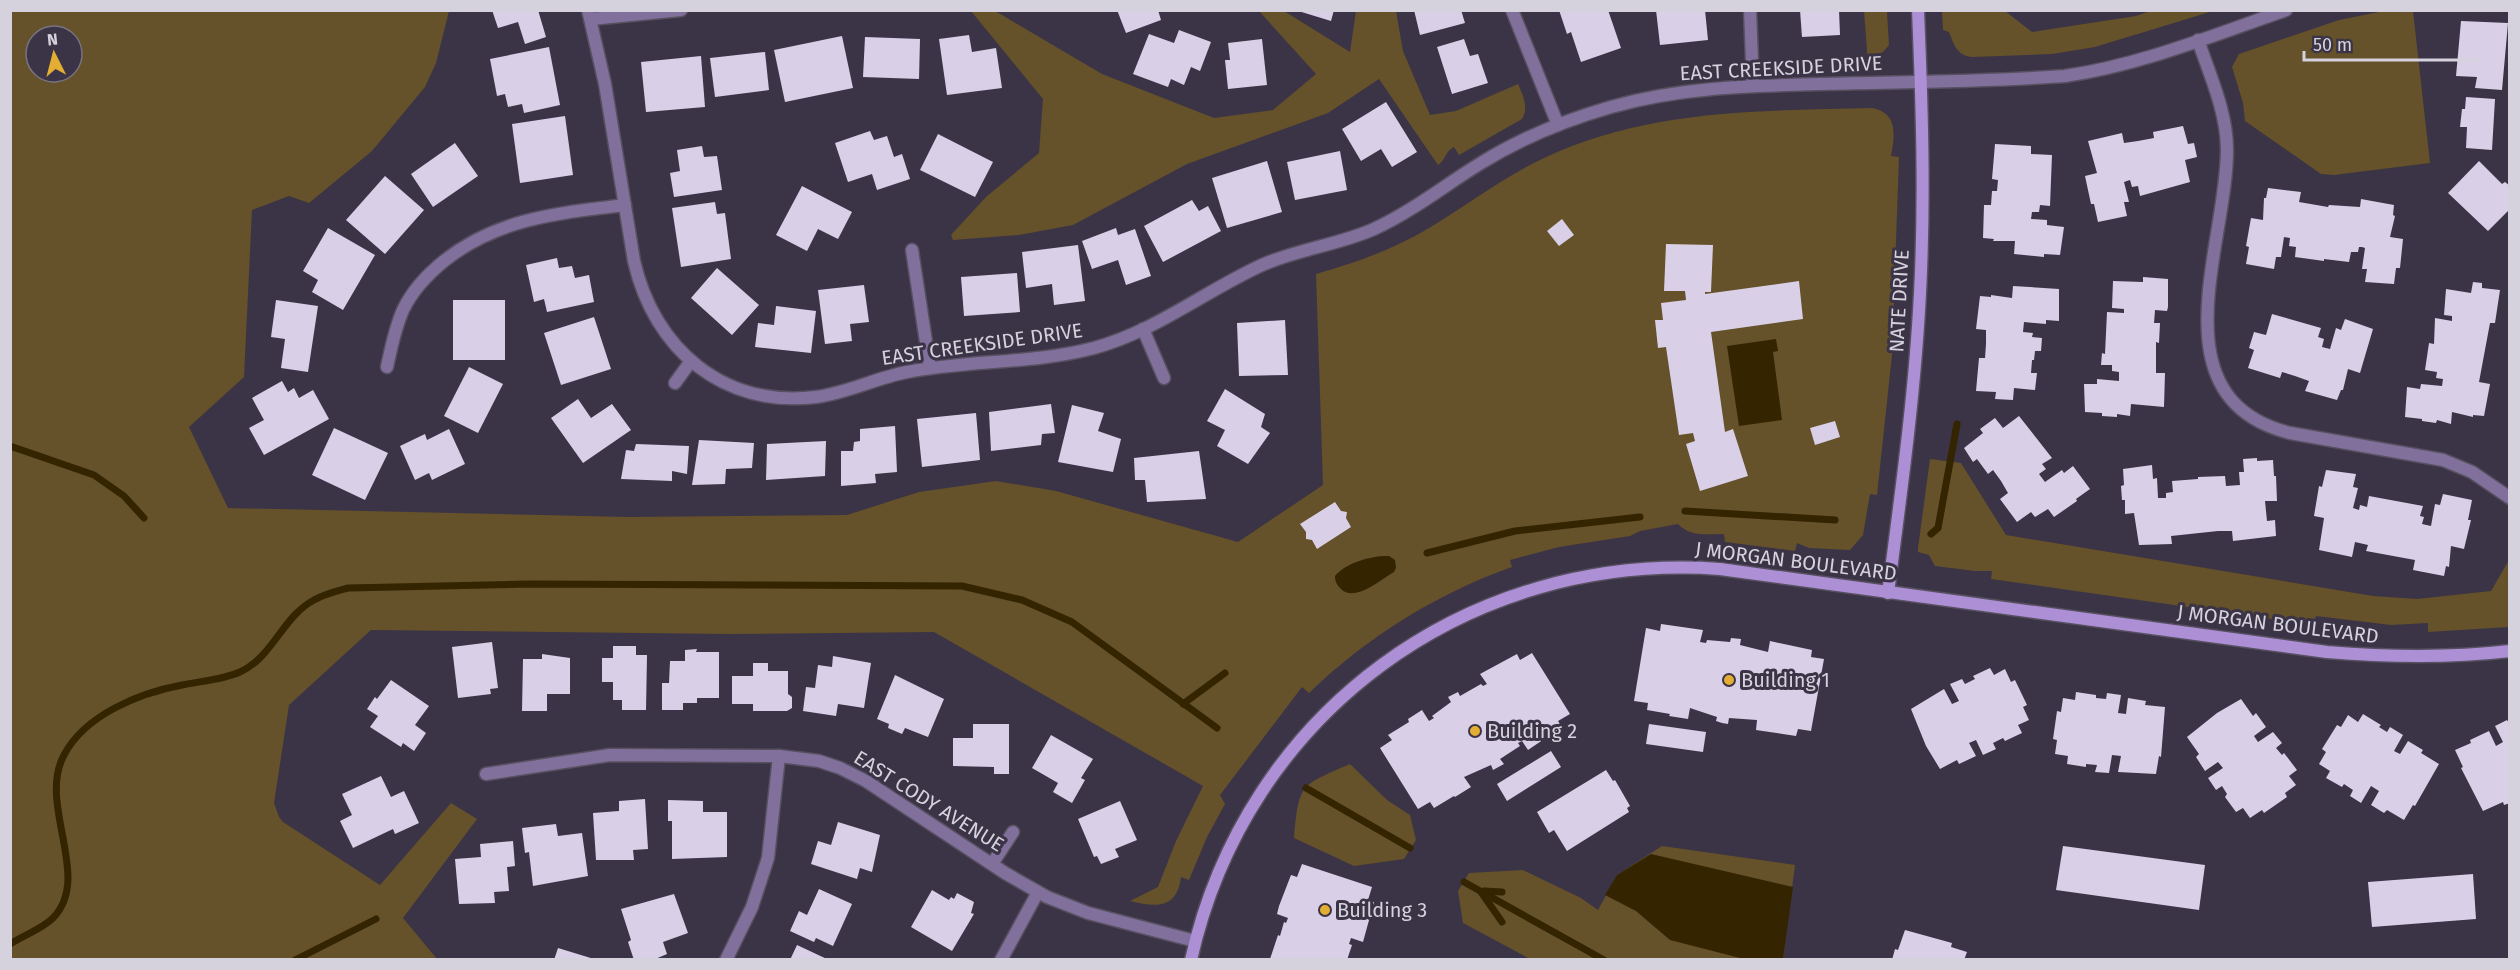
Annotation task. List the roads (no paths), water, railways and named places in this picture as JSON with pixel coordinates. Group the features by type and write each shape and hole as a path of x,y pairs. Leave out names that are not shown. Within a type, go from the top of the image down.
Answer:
{"street":[{"path":"589,15 681,10"},
{"path":"1512,10 1558,125"},
{"path":"1750,10 1753,86"},
{"name":"NATE DRIVE","path":"1888,593 1908,433 1919,309 1923,211 1918,10"},
{"name":"EAST CREEKSIDE DRIVE","path":"589,15 606,84 634,261 647,305 667,336 692,361 712,376 737,389 767,397 792,398 825,395 891,375 930,368 1056,356 1098,347 1187,308 1263,264 1341,242 1383,225 1417,206 1490,158 1558,125 1641,99 1692,90 1753,86 2076,74 2112,67 2286,10"},
{"path":"2198,40 2226,130 2226,173 2206,328 2210,359 2223,387 2240,408 2270,427 2290,433 2443,460 2472,472 2510,498"},
{"path":"387,367 396,328 405,307 432,272 455,252 488,233 513,223 625,205"},
{"path":"912,250 930,368"},
{"path":"1143,329 1164,378"},
{"path":"675,383 692,361"},
{"name":"J MORGAN BOULEVARD","path":"1191,960 1209,896 1233,840 1260,792 1286,755 1310,727 1347,692 1411,645 1445,626 1500,600 1593,574 1651,567 1720,569 2327,652 2433,656 2510,651"},
{"name":"EAST CODY AVENUE","path":"486,774 610,755 779,756 819,761 849,772 1038,892 1088,913 1195,941"},
{"path":"726,960 752,907 768,858 779,756"},
{"path":"992,864 1013,832"},
{"path":"1001,960 1038,892"}],"waterway":[{"path":"1931,534 1938,528 1957,424"},
{"path":"10,446 94,475 124,496 144,518"},
{"path":"1685,511 1835,520"},
{"path":"1427,553 1515,531 1640,517"},
{"path":"10,944 49,922 64,901 68,882 67,862 59,818 57,775 64,755 85,728 99,717 131,700 165,689 219,679 240,672 261,657 303,607 322,596 348,588 529,584 962,586 1022,600 1072,622 1217,728"},
{"path":"1183,704 1225,673"},
{"path":"1306,788 1410,848"},
{"path":"1464,882 1604,960"},
{"path":"1484,891 1502,892"},
{"path":"1481,892 1502,922"},
{"path":"295,960 376,919"}],"place":[{"name":"Building 1","path":"1729,680"},
{"name":"Building 2","path":"1475,731"},
{"name":"Building 3","path":"1325,910"}]}
